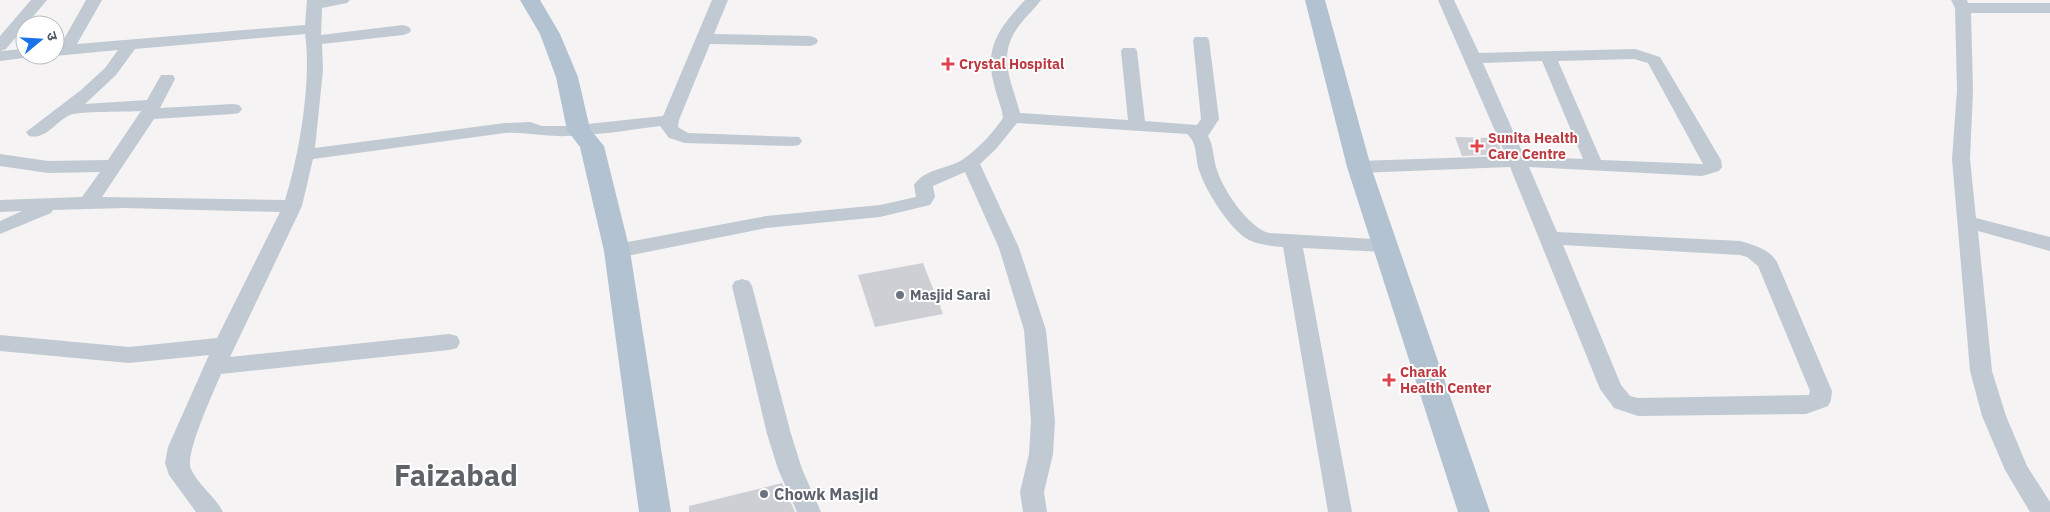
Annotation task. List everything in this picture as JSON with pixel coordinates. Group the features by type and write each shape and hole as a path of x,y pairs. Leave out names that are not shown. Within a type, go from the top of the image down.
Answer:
{"main road":[{"path":"530,0 550,34 589,134 617,252 655,512"},
{"path":"548,0 577,53 590,95 589,134"},
{"path":"1315,0 1359,167 1474,512"}],"street":[{"path":"0,46 39,0"},
{"path":"65,44 94,0"},
{"path":"211,512 181,475 177,463 180,447 214,367 292,206 301,181 316,70 313,35 315,2 342,0"},
{"path":"720,0 688,73 670,120 669,128 675,134 685,138 793,141"},
{"path":"617,252 758,223 880,211 923,201 926,197 923,185 928,180 970,163 979,156 1012,118 1011,108 999,72 998,54 1000,43 1013,22 1033,0"},
{"path":"1446,0 1550,238 1611,389 1622,402 1638,407 1806,406 1820,400 1822,391 1767,262 1754,252 1740,248 1550,238"},
{"path":"2043,512 2017,470 1994,416 1981,371 1961,159 1965,90 1961,4 2050,8"},
{"path":"65,50 130,44 403,30"},
{"path":"704,39 810,41"},
{"path":"1200,134 1210,119 1201,40"},
{"path":"35,132 67,110 111,72 130,44"},
{"path":"1129,51 1137,125"},
{"path":"1359,167 1517,161 1702,170 1713,167 1712,160 1654,60 1636,54 1472,58"},
{"path":"0,56 15,55"},
{"path":"1548,57 1594,164"},
{"path":"88,203 151,109 167,79"},
{"path":"67,110 233,109"},
{"path":"1012,118 1192,129 1200,134 1211,180 1248,231 1259,238 1384,244"},
{"path":"306,155 505,128 530,127 553,132 589,134 670,120"},
{"path":"0,160 48,167 114,166"},
{"path":"970,163 1009,248 1035,330 1043,421 1041,454 1032,492 1035,512"},
{"path":"0,206 88,203 189,203 292,206"},
{"path":"0,228 54,204"},
{"path":"1967,222 2050,244"},
{"path":"1292,241 1340,512"},
{"path":"742,286 779,434 790,469 809,512"},
{"path":"0,342 129,355 225,345"},
{"path":"214,367 449,342"}],"building":[{"path":"1455,137 1496,138 1503,154 1462,156"},
{"name":"Masjid Sarai","path":"923,263 943,314 875,327 858,275"},
{"name":"Chowk Masjid","path":"782,483 795,512 689,512 689,506"}],"place":[{"name":"Crystal Hospital","path":"948,64"},
{"name":"Sunita Health Care Centre","path":"1477,146"},
{"name":"Masjid Sarai","path":"900,295"},
{"name":"Charak Health Center","path":"1389,380"},
{"name":"Chowk Masjid","path":"764,494"}],"district":[{"name":"Faizabad","path":"456,476"}]}
